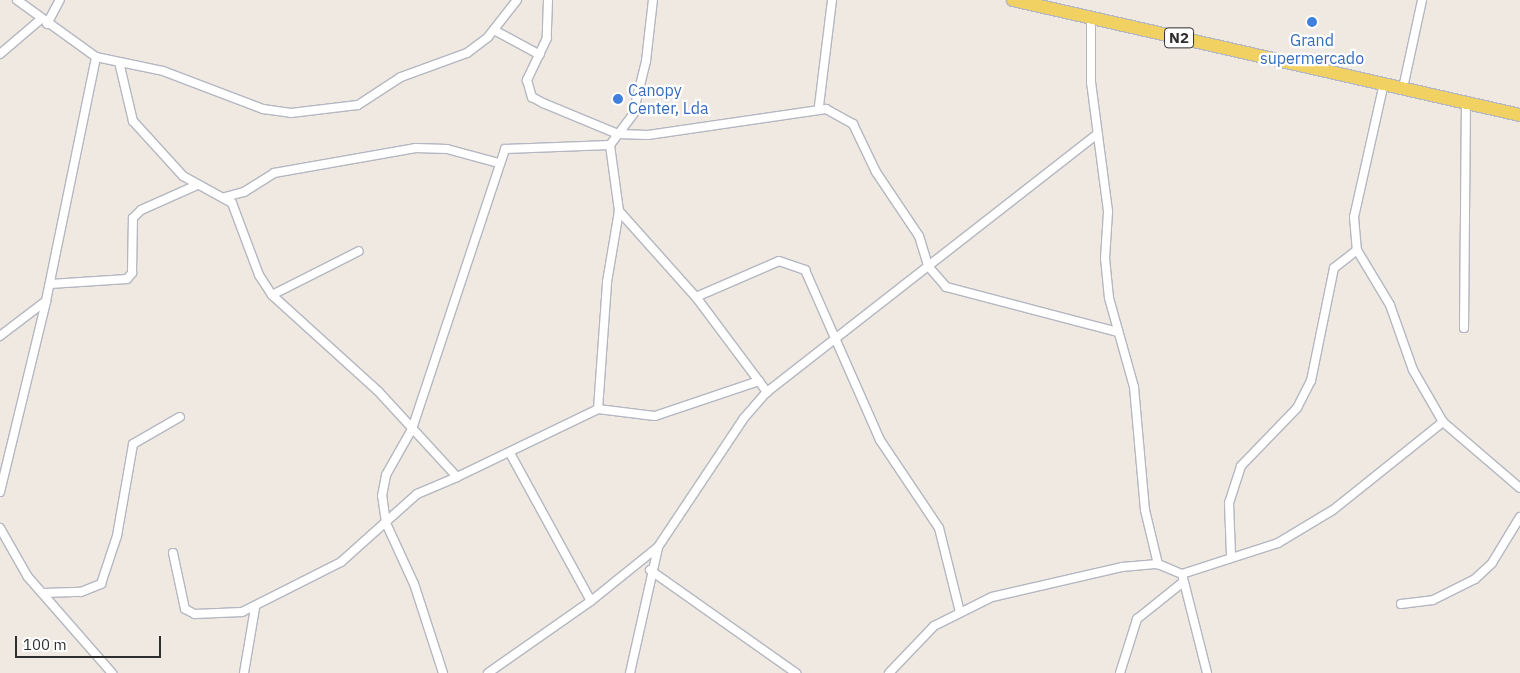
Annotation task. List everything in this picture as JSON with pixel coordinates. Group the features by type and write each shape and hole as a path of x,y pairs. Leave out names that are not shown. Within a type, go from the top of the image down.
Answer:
{"main road":[{"name":"N2","path":"1013,0 1520,115"}],"street":[{"path":"16,0 44,22 96,57 163,71 262,109 291,113 334,110 369,100 401,77 467,53 494,30 517,0"},
{"path":"0,54 44,22 60,0"},
{"path":"548,0 547,38 527,80 532,97 618,134 648,135 819,106 853,124 876,172 919,236 928,266 953,292 1118,332"},
{"path":"598,410 607,282 619,210 610,144 633,114 646,61 653,0"},
{"path":"819,106 832,0"},
{"path":"1403,88 1422,0"},
{"path":"1092,17 1097,134 1108,212 1105,258 1118,332 1134,386 1145,510 1158,564"},
{"path":"494,30 540,55"},
{"path":"0,492 50,284 96,57"},
{"path":"119,62 133,121 195,186 225,198 237,214 259,275 272,294 378,391 456,477"},
{"path":"1384,84 1354,217 1357,250 1390,305 1413,370 1443,422 1520,488"},
{"path":"1464,328 1466,102"},
{"path":"630,673 650,570 658,548 744,418 767,392 836,340 1097,134"},
{"path":"443,673 414,584 386,523 382,496 386,474 412,429 461,290 499,163 505,149 610,144"},
{"path":"225,198 244,192 274,173 416,148 447,149 499,163"},
{"path":"50,284 127,279 132,273 133,218 141,210 195,186"},
{"path":"619,210 696,297 767,392"},
{"path":"1231,555 1229,503 1241,466 1297,408 1311,381 1334,268 1357,250"},
{"path":"272,294 359,251"},
{"path":"696,297 786,260 804,270 880,440 939,528 960,612"},
{"path":"0,336 46,301"},
{"path":"173,553 185,610 203,614 255,608 293,583 342,562 418,494 511,455 598,410 655,416 759,381"},
{"path":"44,593 81,592 101,584 117,536 133,444 180,417"},
{"path":"1120,673 1137,619 1182,578 1231,555 1278,543 1333,510 1443,422"},
{"path":"511,455 591,601"},
{"path":"1401,604 1433,600 1475,579 1492,563 1520,517"},
{"path":"0,528 28,577 44,593 112,673"},
{"path":"488,673 591,601 658,548"},
{"path":"890,673 924,634 960,612 1006,593 1095,572 1158,564 1182,578 1207,673"},
{"path":"650,570 796,673"},
{"path":"244,673 255,608"}],"place":[{"name":"Grand supermercado","path":"1312,22"},
{"name":"Canopy Center, Lda","path":"618,99"}]}
